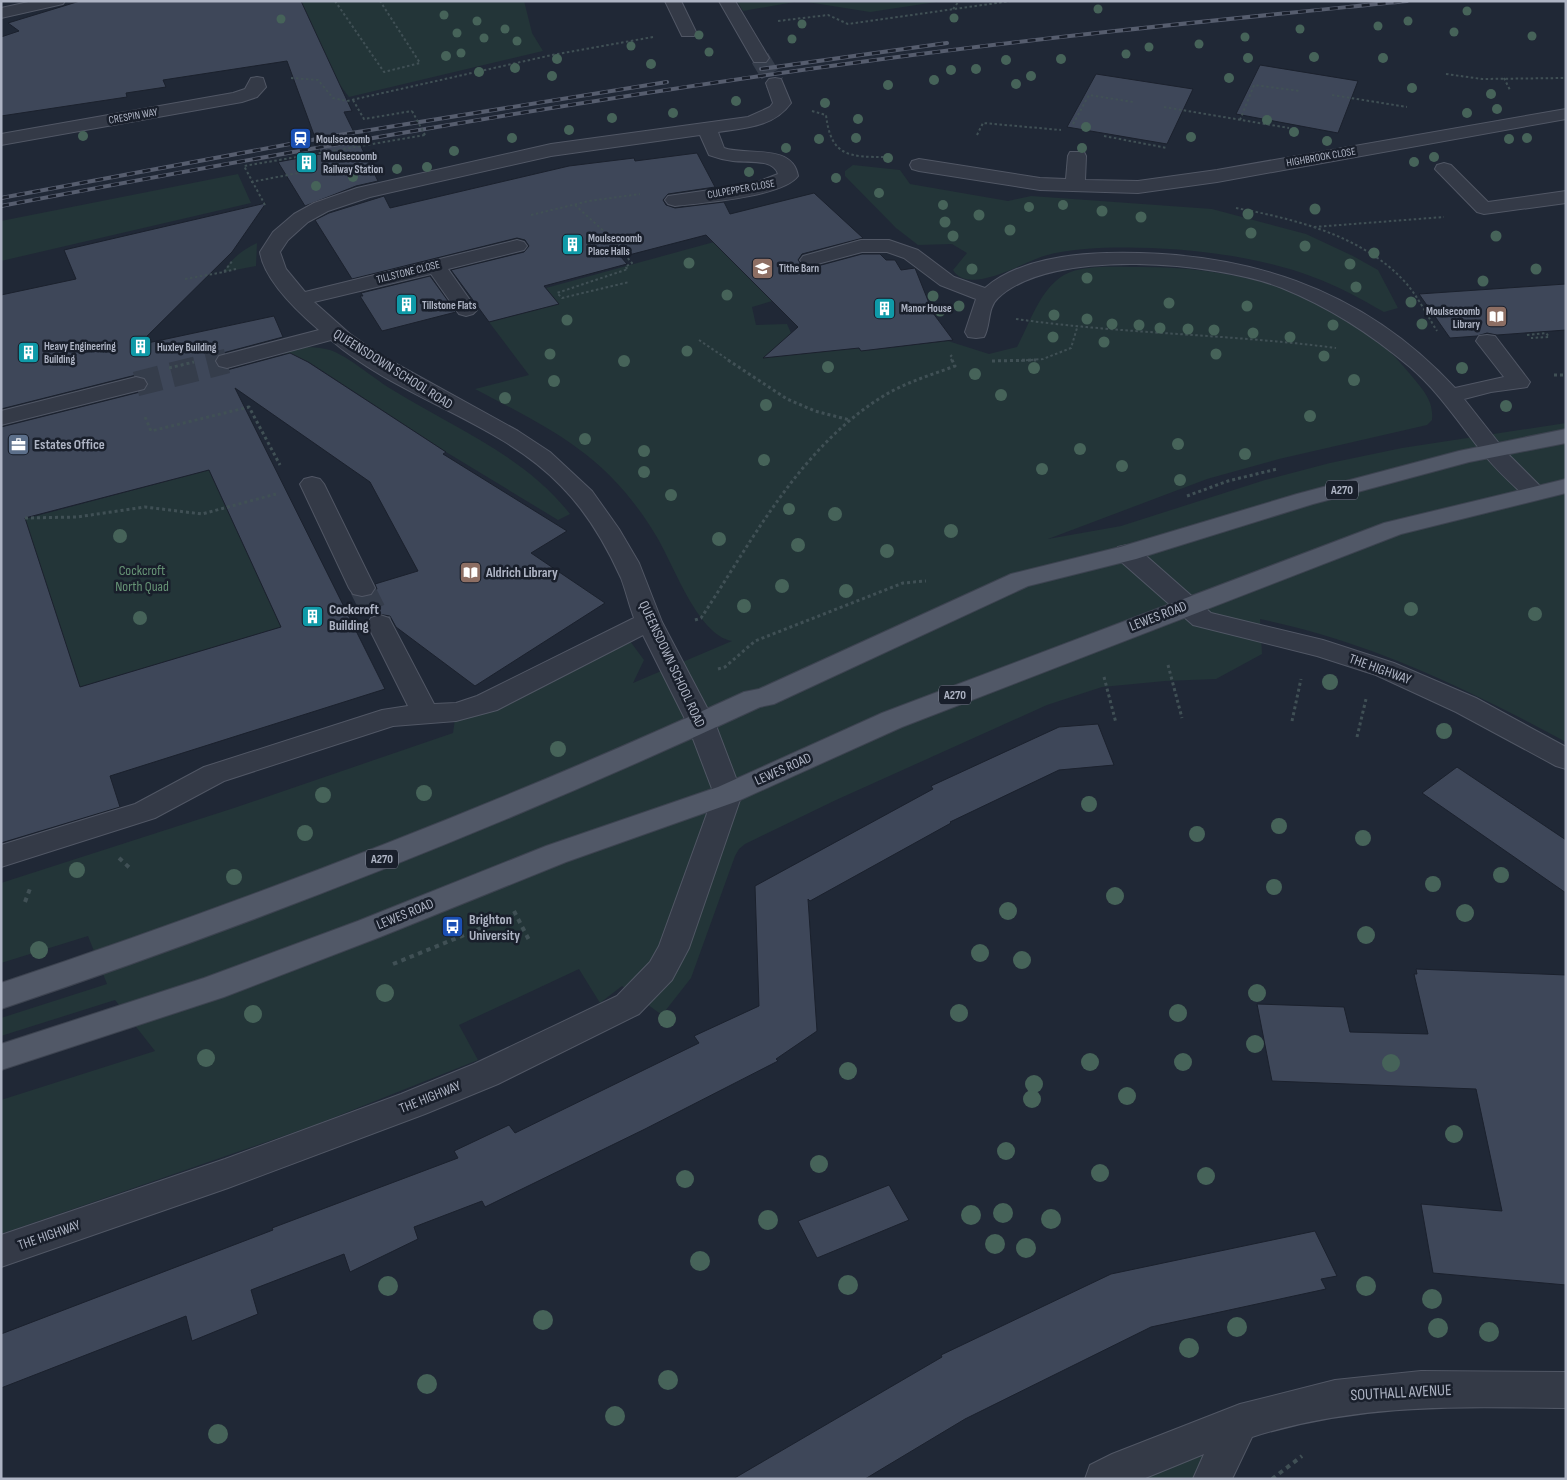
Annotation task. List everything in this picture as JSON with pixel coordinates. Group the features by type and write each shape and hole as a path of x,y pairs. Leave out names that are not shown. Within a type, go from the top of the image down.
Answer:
{"main road":[{"name":"A270","path":"1,996 167,940 371,863 545,792 1020,580 1127,553 1305,499 1492,451 1564,437"},
{"name":"LEWES ROAD","path":"1,1057 213,988 369,929 556,854 728,794 892,720 1185,606 1393,528 1566,486"}],"street":[{"path":"1,13 58,1"},
{"path":"674,1 688,32"},
{"path":"727,1 760,58"},
{"name":"CRESPIN WAY","path":"1,140 236,98 251,93 257,87 257,82"},
{"path":"775,83 782,99 776,112"},
{"name":"QUEENSDOWN SCHOOL ROAD","path":"728,794 701,724 648,621 633,578 605,528 585,498 562,473 517,441 428,392 332,333 299,300 277,271 270,252 286,231 301,218 321,207 382,188 627,131 707,129 752,122 776,112"},
{"name":"HIGHBROOK CLOSE","path":"919,165 1006,180 1075,186 1124,188 1163,185 1566,114"},
{"name":"CULPEPPER CLOSE","path":"675,200 764,187 779,182 788,176 787,169 777,161 762,157 735,156 716,151 707,129"},
{"path":"1075,186 1077,156"},
{"path":"1444,168 1484,208 1566,197"},
{"name":"TILLSTONE CLOSE","path":"299,300 517,246"},
{"path":"810,260 861,246 889,246 911,254 946,281 988,296"},
{"path":"978,325 983,304 988,296 1003,286 1034,271 1080,261 1165,261 1239,269 1299,286 1341,306 1382,334 1430,374 1471,421 1492,451 1535,493"},
{"path":"435,266 466,310"},
{"path":"227,361 332,333"},
{"path":"1448,396 1491,385 1519,382 1486,341"},
{"path":"1,418 136,384"},
{"path":"312,484 362,588"},
{"name":"THE HIGHWAY","path":"1127,553 1202,619 1323,649 1384,669 1466,705 1566,758"},
{"path":"1,856 145,811 214,774 392,717 456,712 487,704 648,621"},
{"path":"380,624 425,714"},
{"name":"THE HIGHWAY","path":"1,1252 228,1173 413,1104 486,1074 628,1005 661,971 674,948 728,794"},
{"name":"SOUTHALL AVENUE","path":"1104,1479 1173,1447 1240,1422 1292,1406 1373,1393 1448,1390 1566,1390"},
{"path":"1212,1479 1240,1422"}],"path":[{"path":"335,1 384,72 420,63 380,1"},
{"path":"952,10 959,1"},
{"path":"742,25 828,15 848,24 1011,1"},
{"path":"283,78 318,80 334,100 353,100 552,55 688,32"},
{"path":"1446,74 1482,79 1566,78"},
{"path":"1240,120 1254,84 1300,91"},
{"path":"1069,131 1089,95 1133,102"},
{"path":"257,193 244,166 425,135 412,111 364,119 353,100"},
{"path":"1164,106 1294,129"},
{"path":"776,112 817,110 826,115 829,136 848,153 860,157 897,157 898,161 919,165"},
{"path":"252,182 310,171 308,168"},
{"path":"517,246 524,244 506,221 575,205 670,191 675,200"},
{"path":"575,205 607,234 632,263 624,267 628,269 557,293 562,298 630,282"},
{"path":"1234,208 1280,217 1313,228 1360,249 1405,282 1440,334"},
{"path":"1313,228 1480,213 1484,208"},
{"path":"955,366 950,357 978,325 1001,317 1077,328 1292,342 1340,349"},
{"path":"990,361 1034,360 1053,357 1071,348 1077,328"},
{"path":"699,340 787,399 815,411 851,421"},
{"path":"695,620 701,618 797,474 819,448 878,400 905,385 955,366 963,365"},
{"path":"152,431 249,407 281,466"},
{"path":"26,518 77,517 145,507 202,514 278,494"},
{"path":"1168,664 1182,718"},
{"path":"1102,671 1116,722"},
{"path":"1292,721 1303,671"},
{"path":"1357,737 1367,695"},
{"path":"1272,1479 1302,1456"}],"green space":[{"path":"256,1 524,1 532,33 543,51 349,97 334,77"},
{"path":"737,1 800,1 743,11"},
{"path":"801,1 943,1 870,12"},
{"path":"853,165 900,170 910,184 1008,201 1031,196 1212,209 1306,234 1353,256 1378,270 1398,308 1384,312 1331,284 1288,268 1231,256 1170,249 1112,248 1054,253 997,275 971,280 961,277 953,270 967,253 952,244 918,245 896,228 845,176 845,171"},
{"path":"238,174 251,203 1,261 1,221"},
{"path":"714,242 772,301 752,307 756,325 787,324 791,333 786,338 800,354 859,348 861,351 948,341 989,354 1017,347 1036,307 1048,289 1064,275 1071,272 1097,267 1170,268 1208,271 1247,278 1284,289 1320,303 1353,322 1383,345 1410,374 1423,390 1431,406 1432,420 1427,425 1279,459 1207,479 1048,539 1121,526 1265,480 1330,463 1402,448 1566,423 1566,742 1492,703 1417,669 1341,640 1260,619 1262,654 1216,679 1165,681 1102,687 1047,705 836,800 745,844 735,856 691,978 662,1015 622,986 600,1003 579,969 459,1025 478,1060 315,1125 1,1234 1,1100 155,1051 115,1000 1,1036 1,1018 107,984 88,936 1,963 1,883 234,808 453,733 456,712 624,633 644,660 633,683 732,641 719,636 697,612 662,546 637,507 598,464 554,432 475,389 529,375 489,322 558,304 546,288"},
{"path":"257,243 256,266 224,272 238,255"},
{"path":"281,346 312,347 330,350 345,357 391,389 509,459 552,493 570,514 558,520 446,452 309,362 286,357"},
{"name":"Cockcroft North Quad","path":"209,470 281,627 80,687 25,519"},
{"path":"1240,1422 1212,1479 1104,1479"}],"building":[{"path":"80,1 301,1 352,111 344,112 378,181 356,186 305,206 278,162 321,154 287,61 163,80 166,87 126,93 127,97 1,116 1,37 19,31 8,23"},
{"path":"1260,65 1358,81 1338,133 1236,114"},
{"path":"1096,74 1193,89 1167,144 1067,127"},
{"path":"697,153 715,187 668,194 663,200 666,205 675,208 724,202 730,214 814,193 863,238 802,254 798,260 802,265 810,268 862,254 880,254 886,260 895,260 901,270 915,268 933,313 953,340 861,351 859,348 763,358 798,327 706,235 621,257 627,264 544,286 559,304 489,322 451,270 524,252 529,246 525,240 517,238 352,279 315,220 329,213 384,196 390,208 569,166 634,158 635,161"},
{"path":"266,203 232,252 138,345 274,316 283,337 219,354 214,360 217,367 227,370 290,353 308,362 446,452 443,454 567,531 531,553 605,603 475,686 396,627 390,616 378,614 355,596 371,596 377,589 375,584 418,571 370,482 235,388 385,689 110,776 120,807 1,843 1,427 144,391 149,385 146,378 136,375 1,409 1,295 76,279 64,250","holes":["209,470 281,627 80,687 25,518"]},
{"name":"Tillstone Flats","path":"430,276 456,312 382,331 360,296 363,296 361,293"},
{"name":"Moulsecoomb Library","path":"1566,284 1566,330 1497,335 1487,333 1477,336 1450,338 1419,294"},
{"path":"1098,724 1114,765 1059,770 950,822 810,901 808,899 817,1031 776,1059 778,1061 645,1129 485,1207 482,1201 414,1227 418,1239 350,1272 344,1254 251,1290 258,1314 192,1341 186,1316 1,1388 1,1334 273,1230 272,1228 458,1158 454,1151 509,1125 515,1133 699,1043 694,1036 759,1006 755,886 933,789 931,786 1059,727"},
{"path":"1457,767 1566,840 1566,893 1422,793"},
{"path":"1416,969 1566,975 1566,1285 1433,1273 1421,1204 1502,1211 1476,1089 1272,1081 1257,1004 1344,1007 1350,1032 1428,1034 1414,974 1417,974"},
{"path":"889,1185 909,1220 817,1258 798,1221"},
{"path":"1315,1231 1337,1276 1321,1279 1326,1289 1151,1327 965,1419 865,1479 733,1479 942,1357 941,1355 1111,1274"}],"tunnel":[{"path":"760,58 775,83"},
{"path":"136,384 227,361"},
{"path":"362,588 380,624"}],"railway":[{"path":"1,206 437,127 765,75 1008,43 1407,1"},
{"path":"761,69 947,43"},
{"path":"1,198 333,136 667,82"}],"place":[{"name":"Moulsecoomb","path":"300,139"},
{"name":"Moulsecoomb Railway Station","path":"307,162"},
{"name":"Moulsecoomb Place Halls","path":"572,244"},
{"name":"Tithe Barn","path":"763,268"},
{"name":"Tillstone Flats","path":"406,305"},
{"name":"Manor House","path":"885,308"},
{"name":"Moulsecoomb Library","path":"1496,317"},
{"name":"Huxley Building","path":"141,347"},
{"name":"Heavy Engineering Building","path":"28,352"},
{"name":"Estates Office","path":"18,444"},
{"name":"Aldrich Library","path":"470,572"},
{"name":"Cockcroft Building","path":"313,617"},
{"name":"Brighton University","path":"453,927"}]}
